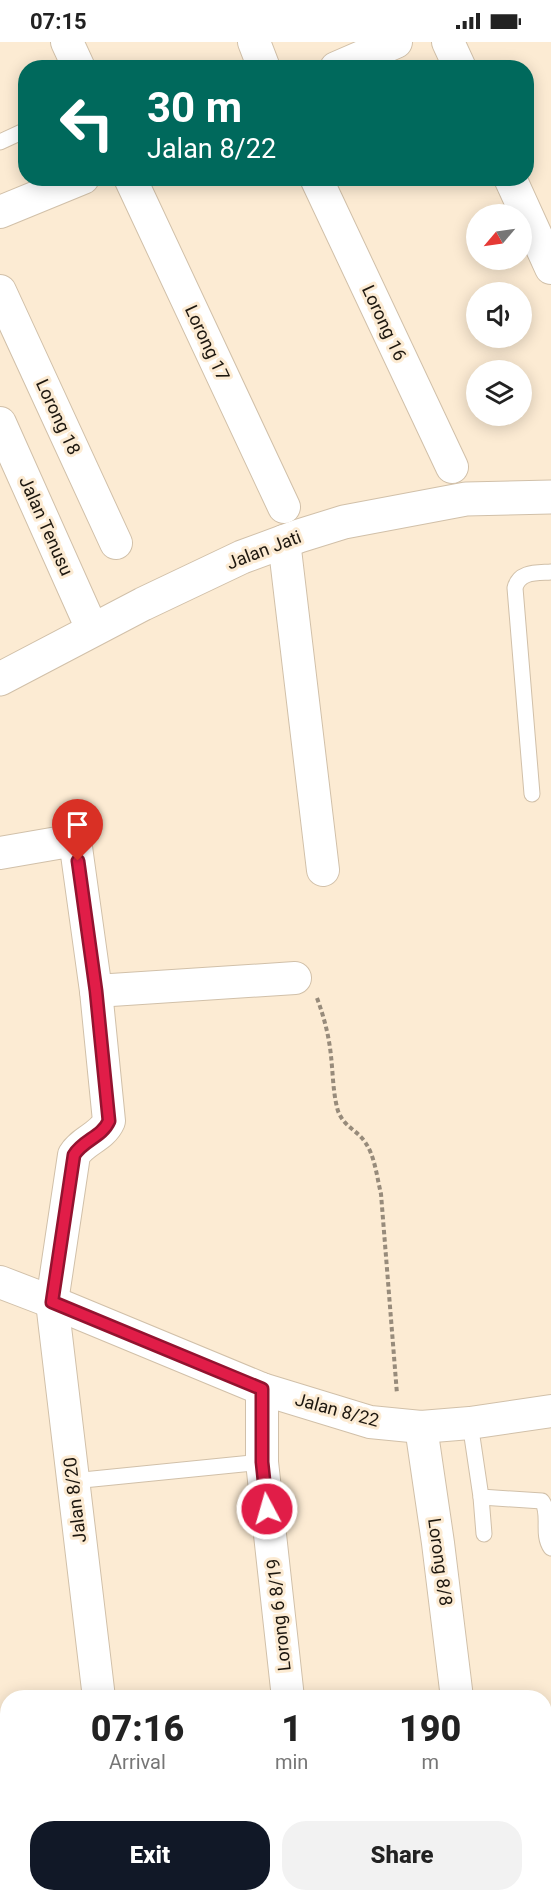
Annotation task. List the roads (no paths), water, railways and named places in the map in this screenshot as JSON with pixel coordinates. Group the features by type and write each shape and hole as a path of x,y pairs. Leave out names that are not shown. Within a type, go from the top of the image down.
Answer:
{"street":[{"path":"67,42 75,60"},
{"path":"254,42 261,60"},
{"path":"354,60 396,42"},
{"path":"448,42 456,60"},
{"path":"0,212 63,186"},
{"name":"Lorong 17","path":"134,186 284,507"},
{"name":"Lorong 16","path":"320,186 452,467"},
{"path":"514,186 551,268"},
{"name":"Lorong 18","path":"0,291 116,543"},
{"name":"Jalan Tenusu","path":"0,423 92,629"},
{"name":"Jalan Jati","path":"0,679 92,629 242,558 284,541 344,522 435,504 466,499 551,497"},
{"path":"284,541 323,870"},
{"path":"0,853 75,840 96,991 295,978"},
{"name":"Jalan 8/20","path":"96,991 109,1121 105,1128 82,1145 74,1155 52,1302 98,1690"},
{"name":"Jalan 8/22","path":"0,1282 262,1389 370,1422 421,1427 551,1412"},
{"name":"Lorong 6 8/19","path":"262,1389 262,1462 287,1690"},
{"name":"Lorong 8/8","path":"421,1427 456,1690"}],"lane":[{"path":"0,142 18,134"},
{"path":"532,794 515,588 521,576 551,572"},
{"path":"470,1423 482,1497 484,1534"},
{"path":"73,1481 262,1462"},
{"path":"482,1497 542,1501 549,1512 547,1540 551,1548"}]}
